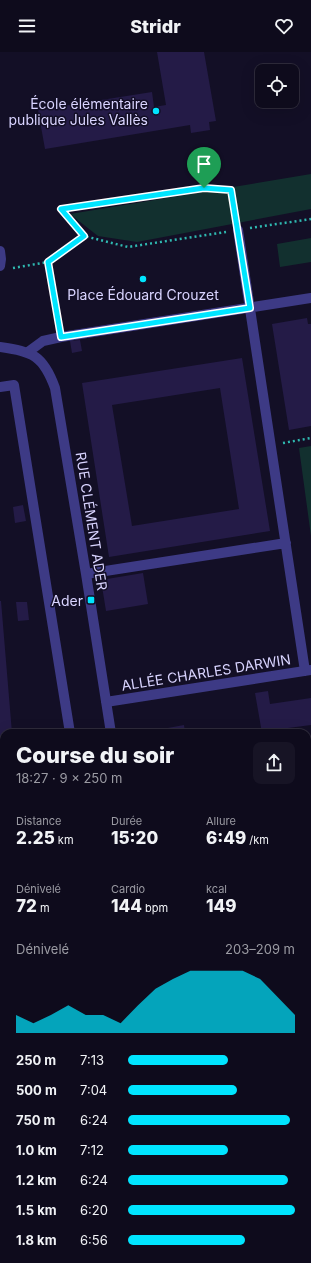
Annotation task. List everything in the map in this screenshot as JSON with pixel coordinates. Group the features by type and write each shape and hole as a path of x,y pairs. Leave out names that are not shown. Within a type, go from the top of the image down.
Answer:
{"street":[{"path":"238,230 270,445 308,671"},
{"path":"0,251 3,267"},
{"path":"28,352 43,341 61,337 311,298"},
{"name":"RUE CLÉMENT ADER","path":"0,347 28,352 42,362 49,372 55,388 110,729"},
{"path":"0,387 14,384 69,729"},
{"path":"86,574 286,543"},
{"name":"ALLÉE CHARLES DARWIN","path":"106,702 308,671"}],"path":[{"path":"238,230 231,190 204,188 61,209 84,236 128,247 311,219"},
{"path":"3,267 14,268 48,262 84,236"},
{"path":"48,262 61,337"},
{"path":"270,445 311,438"}],"green space":[{"path":"311,174 311,209 137,242 98,236 70,214"},
{"path":"311,238 311,262 280,267 277,244"},
{"path":"311,446 311,536 299,448"}],"building":[{"path":"157,52 204,52 216,121 209,122 210,130 191,133 190,125 45,149 38,110 152,92 154,107 166,105"},
{"path":"307,318 308,324 311,324 311,426 289,430 272,324"},
{"path":"80,340 82,351 72,353 70,341"},
{"path":"242,358 270,531 109,557 82,383","holes":["220,388 239,509 132,526 112,405"]},
{"path":"23,505 26,521 15,523 13,507"},
{"path":"143,573 148,604 106,611 101,580"},
{"path":"0,601 1,601 12,729 0,729"},
{"path":"16,602 27,602 29,620 18,621"},
{"path":"268,691 270,704 311,698 311,725 288,729 261,729 255,693"},
{"path":"184,725 184,729 162,729"}],"place":[{"name":"École élémentaire publique Jules Vallès","path":"156,111"},
{"name":"Place Édouard Crouzet","path":"143,279"},
{"name":"Ader","path":"91,600"}],"route":[{"path":"204,188 231,190 250,308 61,337 48,262 84,236 61,209 204,188"}]}
